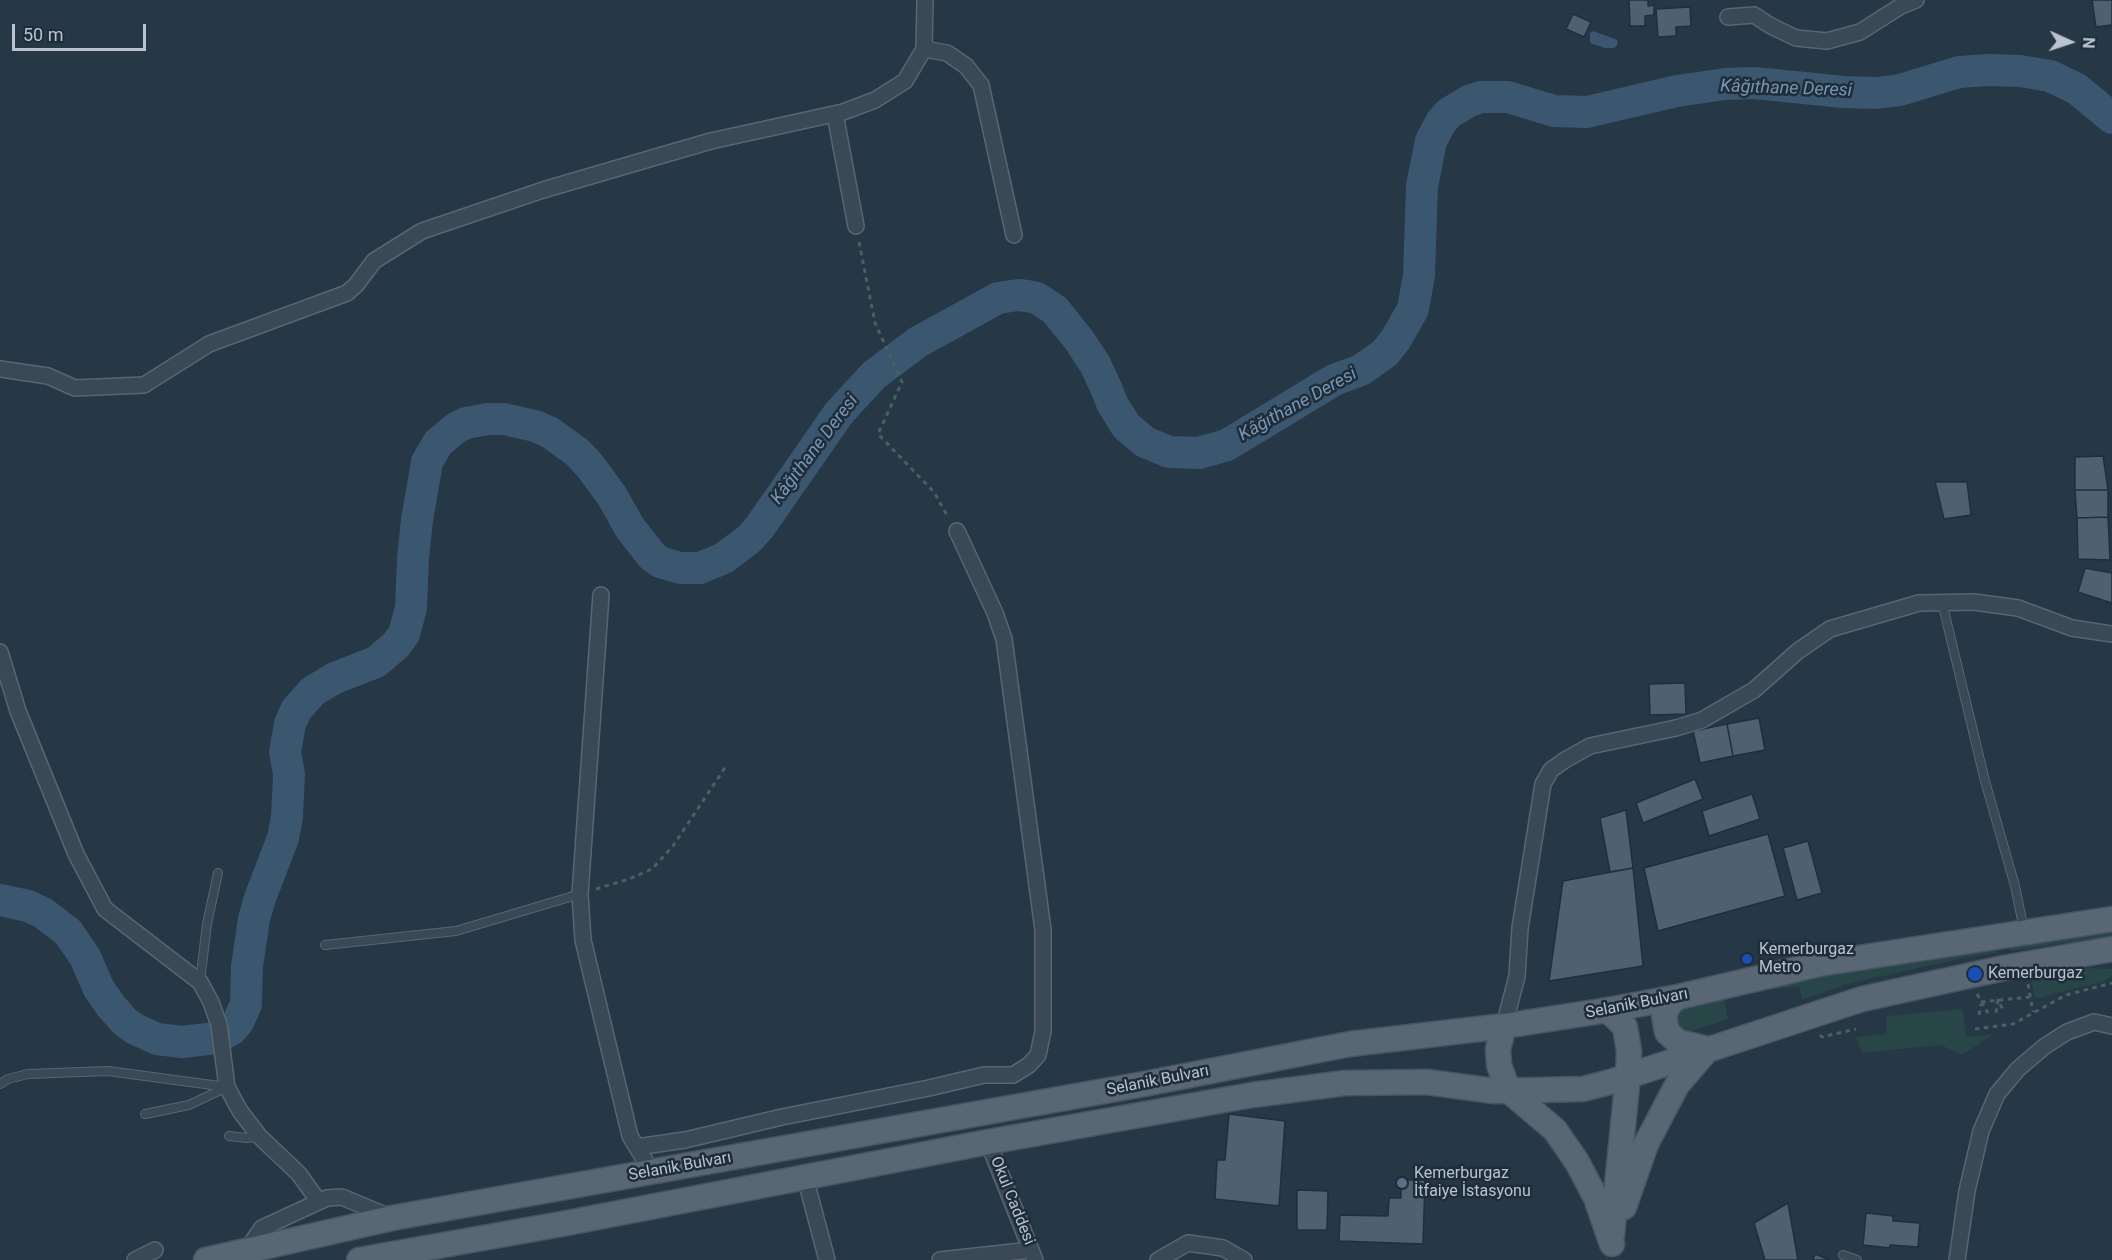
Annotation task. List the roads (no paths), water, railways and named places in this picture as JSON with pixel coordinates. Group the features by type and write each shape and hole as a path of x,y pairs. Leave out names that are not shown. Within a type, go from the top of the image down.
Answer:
{"main road":[{"name":"Selanik Bulvarı","path":"206,1260 392,1218 1144,1084 1350,1044 1504,1026 1608,1010 1678,997 1819,964 2112,919"},
{"name":"Selanik Bulvarı","path":"359,1260 1252,1095 1345,1083 1427,1082 1494,1090 1583,1089 1862,999 2004,968 2112,949"},
{"path":"1612,1244 1646,1144 1677,1085 1708,1049 1678,1041 1667,1032 1664,1016 1669,1004 1678,997"},
{"path":"1608,1010 1624,1027 1629,1051 1612,1244"},
{"path":"1504,1026 1498,1049 1499,1065 1508,1090 1556,1130 1577,1162 1596,1198 1612,1244"},
{"path":"607,1180 614,1214"}],"street":[{"path":"0,369 48,376 75,388 144,385 209,344 347,293 374,261 422,231 543,190 677,150 835,114 875,100 905,81 924,49 925,0"},
{"path":"1728,17 1754,15 1796,38 1827,41 1860,32 1901,6 1916,0"},
{"path":"924,49 947,53 966,66 981,85 1014,235"},
{"path":"835,114 856,226"},
{"path":"637,1147 684,1140 984,1075 1013,1075 1029,1065 1038,1055 1043,1031 1043,930 1004,639 995,613 957,531"},
{"path":"601,595 580,894 583,940 630,1136 652,1172"},
{"path":"1504,1026 1517,976 1520,928 1543,784 1551,770 1565,760 1590,746 1676,728 1702,720 1754,690 1798,651 1830,629 1919,603 1974,602 2018,608 2072,628 2112,634"},
{"path":"0,652 18,711 76,854 105,909 200,982 211,1002 219,1025 227,1087 240,1111 259,1136 299,1174 319,1202"},
{"path":"1957,1260 1967,1191 1981,1131 1997,1094 2018,1069 2045,1046 2067,1032 2094,1022 2112,1026"},
{"name":"Okul Caddesi","path":"988,1142 1033,1255"},
{"path":"805,1177 827,1260"},
{"path":"246,1251 262,1228 327,1198 342,1197 392,1218"},
{"path":"1158,1260 1188,1243 1223,1248 1244,1260"},
{"path":"135,1260 155,1250"},
{"path":"940,1260 1033,1255"}],"lane":[{"path":"1942,602 1985,781 2015,886 2024,933"},
{"path":"200,982 207,924 219,873"},
{"path":"325,945 456,931 580,894"},
{"path":"0,1084 8,1079 28,1074 108,1071 227,1087"},
{"path":"145,1114 189,1105 227,1087"},
{"path":"230,1136 247,1138 259,1136"},
{"path":"1843,1255 1857,1260"}],"water":[{"path":"1593,31 1615,39 1618,41 1617,45 1614,48 1605,48 1590,43 1590,33"}],"waterway":[{"name":"Kâğıthane Deresi","path":"0,900 28,906 43,913 68,932 85,957 99,989 125,1022 135,1029 157,1039 182,1042 216,1038 231,1030 238,1022 246,1004 247,966 254,919 283,838 287,817 289,774 285,752 290,724 296,710 313,691 335,678 376,662 396,645 404,634 411,608 417,520 427,462 438,443 466,423 504,419 535,426 549,432 577,452 590,466 612,496 630,528 652,556 660,562 680,568 700,568 724,558 749,539 759,528 839,413 874,375 918,342 998,298 1018,295 1037,298 1055,310 1095,364 1112,403 1126,426 1145,442 1169,452 1199,453 1227,445 1334,380 1361,370 1385,353 1413,309 1419,275 1422,186 1431,141 1441,122 1449,113 1481,97 1508,97 1554,111 1587,112 1677,91 1725,84 1754,83 1877,93 1900,90 1959,72 2020,71 2050,76 2077,89 2112,118"}],"place":[{"name":"Kemerburgaz Metro","path":"1747,959"},
{"name":"Kemerburgaz","path":"1975,974"},
{"name":"Kemerburgaz İtfaiye İstasyonu","path":"1402,1183"}]}
